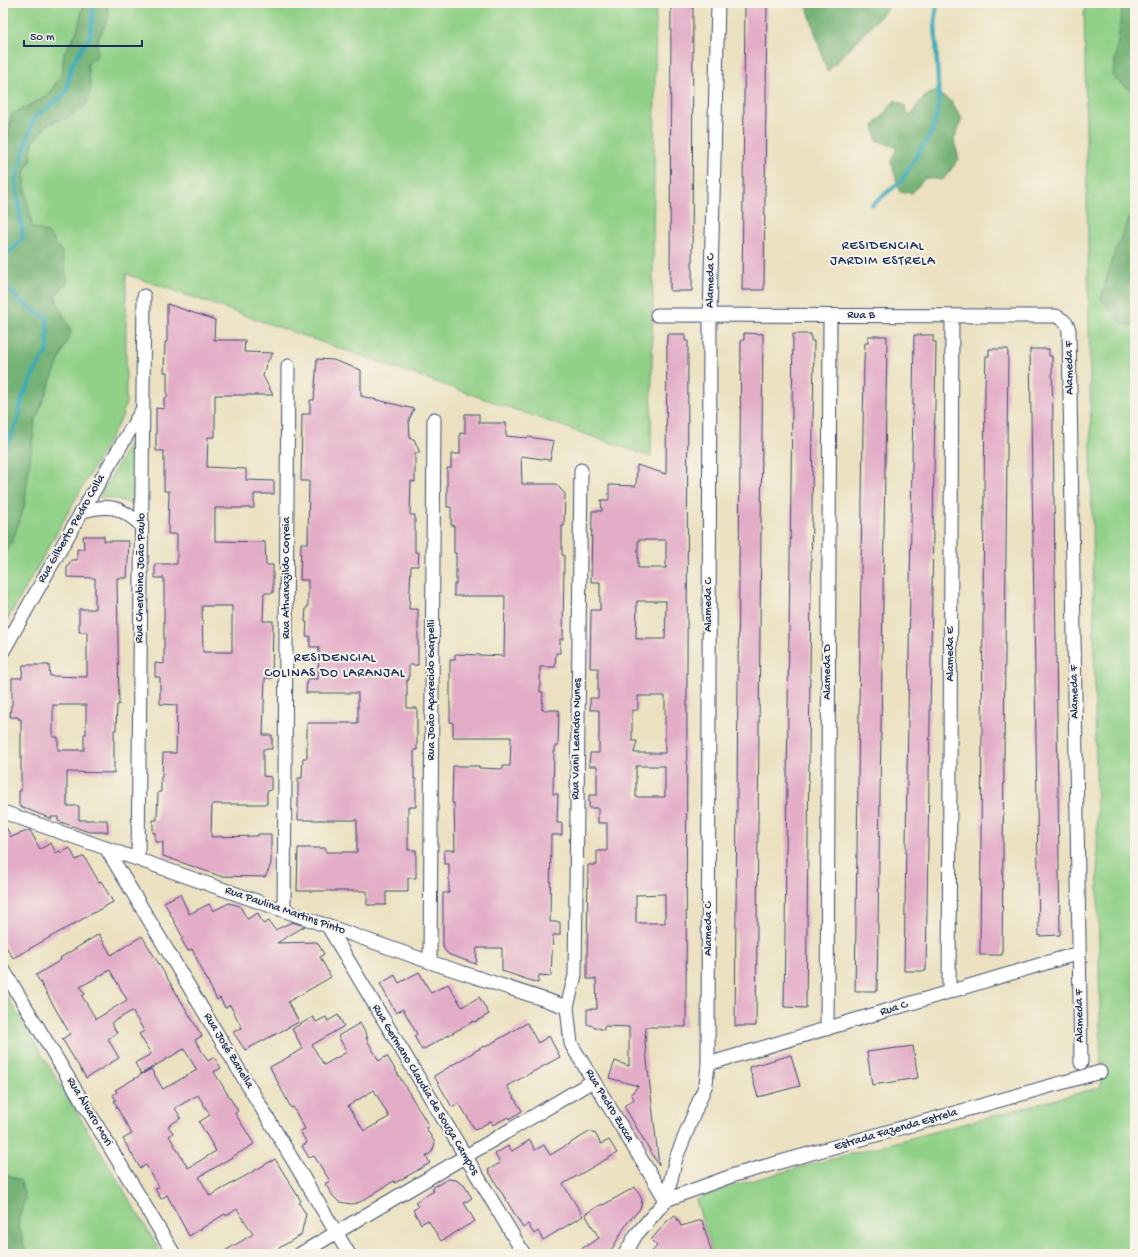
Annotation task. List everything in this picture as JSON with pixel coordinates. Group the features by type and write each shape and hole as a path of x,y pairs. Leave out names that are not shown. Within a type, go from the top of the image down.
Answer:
{"street":[{"name":"Alameda C","path":"666,1200 676,1158 706,1084 708,1064 710,315 718,3"},
{"name":"Rua Cherubino João Paulo","path":"138,859 144,296"},
{"name":"Rua B","path":"657,315 1056,316 1065,321"},
{"name":"Alameda D","path":"827,1029 830,316"},
{"name":"Alameda E","path":"949,992 952,316"},
{"name":"Alameda F","path":"1065,321 1069,330 1081,1063"},
{"name":"Rua Athanazildo Correia","path":"284,910 288,366"},
{"name":"Rua Gilberto Pedro Colla","path":"3,651 142,408"},
{"name":"Rua João Aparecido Garpelli","path":"430,962 434,419"},
{"name":"Rua Vanil Leandro Nunes","path":"567,1007 575,975 581,470"},
{"path":"82,511 97,507 109,506 130,514 141,525"},
{"name":"Rua Paulina Martins Pinto","path":"3,812 430,962 567,1007"},
{"name":"Rua José Zanella","path":"106,848 349,1254"},
{"name":"Rua Germano Claudia de Souza Campos","path":"327,925 464,1157 524,1254"},
{"name":"Rua C","path":"708,1064 1079,953"},
{"name":"Rua Álvaro Mori","path":"3,969 174,1254"},
{"name":"Rua Pedro Zucca","path":"567,1007 571,1044 666,1200"},
{"name":"Estrada Fazenda Estrela","path":"666,1200 734,1176 1100,1072"},
{"path":"300,1254 593,1081"},
{"path":"625,1254 636,1235 666,1200"}],"green space":[{"path":"3,3 84,3 77,31 64,54 62,72 51,92 38,101 12,114 5,151 3,178"},
{"path":"84,3 105,3 110,15 98,39 97,56 87,64 91,87 87,104 70,117 49,123 32,144 31,160 24,172 32,227 48,233 61,251 68,281 55,297 71,331 35,421 24,507 12,542 3,556 3,337 6,332 3,327 3,223 9,208 3,179 5,151 12,114 38,101 51,92 62,72 64,54 77,31"},
{"path":"105,3 656,3 651,457 126,274 126,403 122,417 3,628 3,556 12,542 24,507 35,421 70,331 55,297 68,281 48,233 32,227 24,172 31,160 32,144 49,123 70,117 91,87 87,64 97,56 98,39 110,15"},
{"path":"806,3 893,3 827,72"},
{"path":"1084,3 1123,3 1113,77 1135,94 1135,212 1128,220 1122,324 1135,325 1135,1254 712,1254 696,1200 700,1198 735,1185 1101,1087"},
{"path":"1123,3 1135,3 1135,94 1113,77"},
{"path":"933,91 950,100 962,119 954,140 959,159 943,180 925,178 912,193 900,192 891,162 897,148 876,140 874,126 895,100 905,105 907,115 910,116 921,100"},
{"path":"3,178 9,208 3,223"},
{"path":"1135,212 1135,325 1122,324 1101,299 1119,241 1129,220"},
{"path":"132,440 134,441 133,505 117,499 99,497"},
{"path":"5,993 162,1254 26,1254 18,1220 25,1199 21,1181 3,1173 3,1005"},
{"path":"3,1173 21,1181 25,1199 18,1220 26,1254 3,1254"}],"building":[{"path":"671,3 693,3 692,291 670,291"},
{"path":"745,3 767,3 764,290 742,290"},
{"path":"167,304 215,320 214,340 245,340 244,352 273,353 266,364 263,376 273,395 215,395 215,437 208,437 207,467 246,469 246,480 274,481 274,494 254,494 254,508 215,508 215,541 265,542 266,565 273,565 273,593 264,593 263,621 273,621 272,678 265,678 263,735 272,735 272,749 263,749 263,776 271,777 271,790 267,791 267,804 212,804 211,837 258,836 258,834 271,834 271,863 265,877 220,876 163,856 163,842 155,842 155,833 153,833 153,820 157,820 158,792 161,792 163,753 176,753 177,705 160,704 160,677 155,677 155,663 164,664 164,578 155,578 155,564 177,564 177,534 168,534 169,491 164,491 164,451 156,451 156,408 164,409 164,398 167,398 167,372 164,372 165,342 167,342","holes":["202,606 232,606 232,652 203,652"]},
{"path":"744,333 763,334 756,1026 735,1026 741,340 744,340"},
{"path":"667,334 685,334 685,341 688,341 686,1027 646,1027 645,1043 659,1166 624,1106 634,1099 631,1094 638,1086 609,1078 615,1061 629,1066 629,1027 604,1026 604,1030 587,1024 587,1009 597,1009 596,979 587,979 588,865 597,865 597,851 607,851 607,823 598,823 598,808 589,808 589,795 597,795 597,766 589,766 590,753 599,753 599,710 590,710 590,698 598,698 598,668 590,668 591,610 600,610 600,582 591,582 592,511 602,511 601,500 609,500 609,485 636,486 637,465 666,474","holes":["638,540 666,540 666,568 638,568","637,601 666,601 665,639 636,639","638,696 665,696 665,753 634,753 637,741 632,741 632,710 638,710","636,766 665,766 665,797 636,797","665,894 665,923 636,923 636,895"]},
{"path":"793,334 811,334 811,341 814,341 806,1008 784,1007"},
{"path":"914,335 933,335 933,342 936,342 926,971 904,971"},
{"path":"868,336 887,336 877,991 855,991 864,361 865,343 868,343"},
{"path":"989,349 1008,349 1002,955 980,955 985,386 986,356 989,356"},
{"path":"1030,349 1049,349 1049,356 1052,356 1060,935 1039,936"},
{"path":"317,359 333,360 361,370 361,396 414,409 409,420 410,439 414,439 420,453 415,453 415,482 411,481 410,515 415,515 415,552 419,552 418,566 411,566 409,609 418,609 418,665 409,665 409,680 407,680 407,708 417,708 417,750 414,750 416,807 408,807 408,850 416,850 416,878 408,878 408,892 386,892 386,905 367,905 367,891 297,891 298,848 326,848 326,852 357,852 357,820 298,820 298,778 302,778 303,758 307,758 307,723 358,723 358,693 306,693 307,679 318,679 319,647 310,647 310,636 306,636 307,622 305,622 306,608 308,607 308,580 300,580 301,543 308,543 309,481 301,481 302,414 310,414 310,400 314,400"},
{"path":"465,414 479,414 479,423 506,423 506,436 528,437 554,441 550,460 521,456 522,484 556,484 565,494 564,526 562,526 562,555 564,555 563,639 560,639 560,653 556,653 555,667 540,667 540,692 543,692 542,710 559,710 558,746 555,746 554,752 553,794 558,794 557,823 562,823 562,835 551,835 550,922 560,922 560,935 553,935 551,976 539,975 538,983 502,971 502,948 477,948 476,964 450,955 443,947 443,893 449,893 449,864 444,864 444,850 455,850 454,803 452,803 453,766 479,766 479,768 503,769 503,766 510,766 511,737 453,737 453,723 450,722 450,660 455,660 455,654 504,656 505,596 454,596 454,584 456,584 456,553 454,553 454,525 451,525 451,507 447,507 447,468 451,468 451,454 460,454 460,433 465,433"},
{"path":"83,536 104,536 104,541 129,541 127,578 117,578 119,705 117,705 116,730 114,730 114,773 67,772 67,806 79,806 79,820 107,820 108,832 89,832 58,821 58,817 51,817 52,819 19,806 19,791 21,791 21,719 18,719 18,717 10,717 12,705 12,678 22,678 23,665 49,665 50,676 87,677 87,632 79,632 79,609 95,609 95,578 67,577 67,567 71,560 77,560 77,549 84,549","holes":["53,705 86,705 86,734 84,734 84,750 58,750 58,737 53,737"]},
{"path":"3,821 11,837 30,830 40,849 51,843 56,853 60,851 61,853 70,848 76,860 84,856 113,902 13,958 3,942"},
{"path":"180,894 189,914 209,904 213,911 229,903 240,906 247,919 258,913 263,924 269,921 275,930 292,922 305,926 277,943 317,942 324,954 320,957 331,977 288,1002 299,1022 245,1050 233,1032 242,1028 230,1005 225,1008 220,998 217,1000 192,949 188,951 181,939 183,938 164,902"},
{"path":"99,934 111,955 142,936 202,1036 195,1040 208,1061 214,1057 221,1068 214,1072 238,1111 235,1113 254,1144 199,1177 210,1196 275,1159 301,1201 299,1203 306,1214 301,1235 269,1254 220,1254 253,1234 237,1209 226,1216 225,1214 189,1236 167,1195 161,1199 155,1189 159,1187 146,1165 140,1168 123,1139 132,1134 116,1106 114,1101 116,1100 113,1095 117,1092 115,1090 151,1069 163,1089 197,1070 184,1049 141,1074 135,1063 151,1054 139,1034 144,1031 132,1011 111,1023 117,1033 108,1039 119,1058 86,1078 62,1039 70,1034 36,975 61,960 60,958","holes":["110,970 127,1000 96,1019 82,996 85,994 80,987","198,1095 210,1115 199,1122 216,1151 188,1168 169,1136 173,1133 168,1126 181,1118 175,1108"]},
{"path":"419,972 431,993 448,984 462,1007 479,997 489,1014 422,1050 414,1036 417,1034 403,1009 396,1013 380,984 395,975 399,983"},
{"path":"338,1015 344,1026 312,1045 324,1065 347,1052 338,1036 360,1023 368,1038 366,1038 379,1061 387,1056 429,1126 426,1128 435,1143 432,1152 426,1156 430,1163 395,1183 394,1181 360,1202 352,1204 339,1202 333,1196 325,1184 330,1181 314,1156 309,1158 302,1146 307,1143 300,1131 305,1129 293,1107 291,1108 270,1067 303,1049 292,1029 313,1017 316,1022 326,1017 328,1021","holes":["374,1090 389,1117 364,1131 348,1106"]},
{"path":"527,1023 538,1043 549,1036 560,1057 507,1086 522,1111 509,1119 508,1117 493,1125 491,1121 475,1130 459,1103 452,1107 434,1076 484,1046 485,1047"},
{"path":"913,1046 918,1078 872,1085 867,1052"},
{"path":"791,1055 800,1086 758,1097 749,1067"},
{"path":"591,1131 593,1134 595,1133 601,1144 609,1140 617,1153 563,1184 583,1216 543,1240 538,1231 534,1234 528,1224 523,1228 488,1170 500,1163 495,1154 508,1146 512,1151 530,1140 535,1150 544,1145 550,1155"},
{"path":"448,1179 456,1180 464,1185 472,1198 464,1203 475,1221 441,1241 428,1220 421,1224 413,1210 418,1207 415,1202 434,1191 432,1188"},
{"path":"635,1187 642,1199 641,1206 627,1223 612,1249 604,1254 573,1254 599,1238 585,1214"},
{"path":"675,1215 681,1226 702,1220 712,1254 650,1254 657,1246 651,1240 667,1221"}],"waterway":[{"path":"3,259 23,238 16,181 33,119 66,93 72,64 90,36 94,3"},
{"path":"872,205 901,181 933,130 939,103 935,22 937,3"},
{"path":"1131,279 1135,270"},
{"path":"3,284 22,303 47,318 48,350 37,367 22,399 17,423 3,453"}],"district":[{"name":"RESIDENCIAL JARDIM ESTRELA","path":"883,254"},
{"name":"RESIDENCIAL COLINAS DO LARANJAL","path":"335,666"}]}
